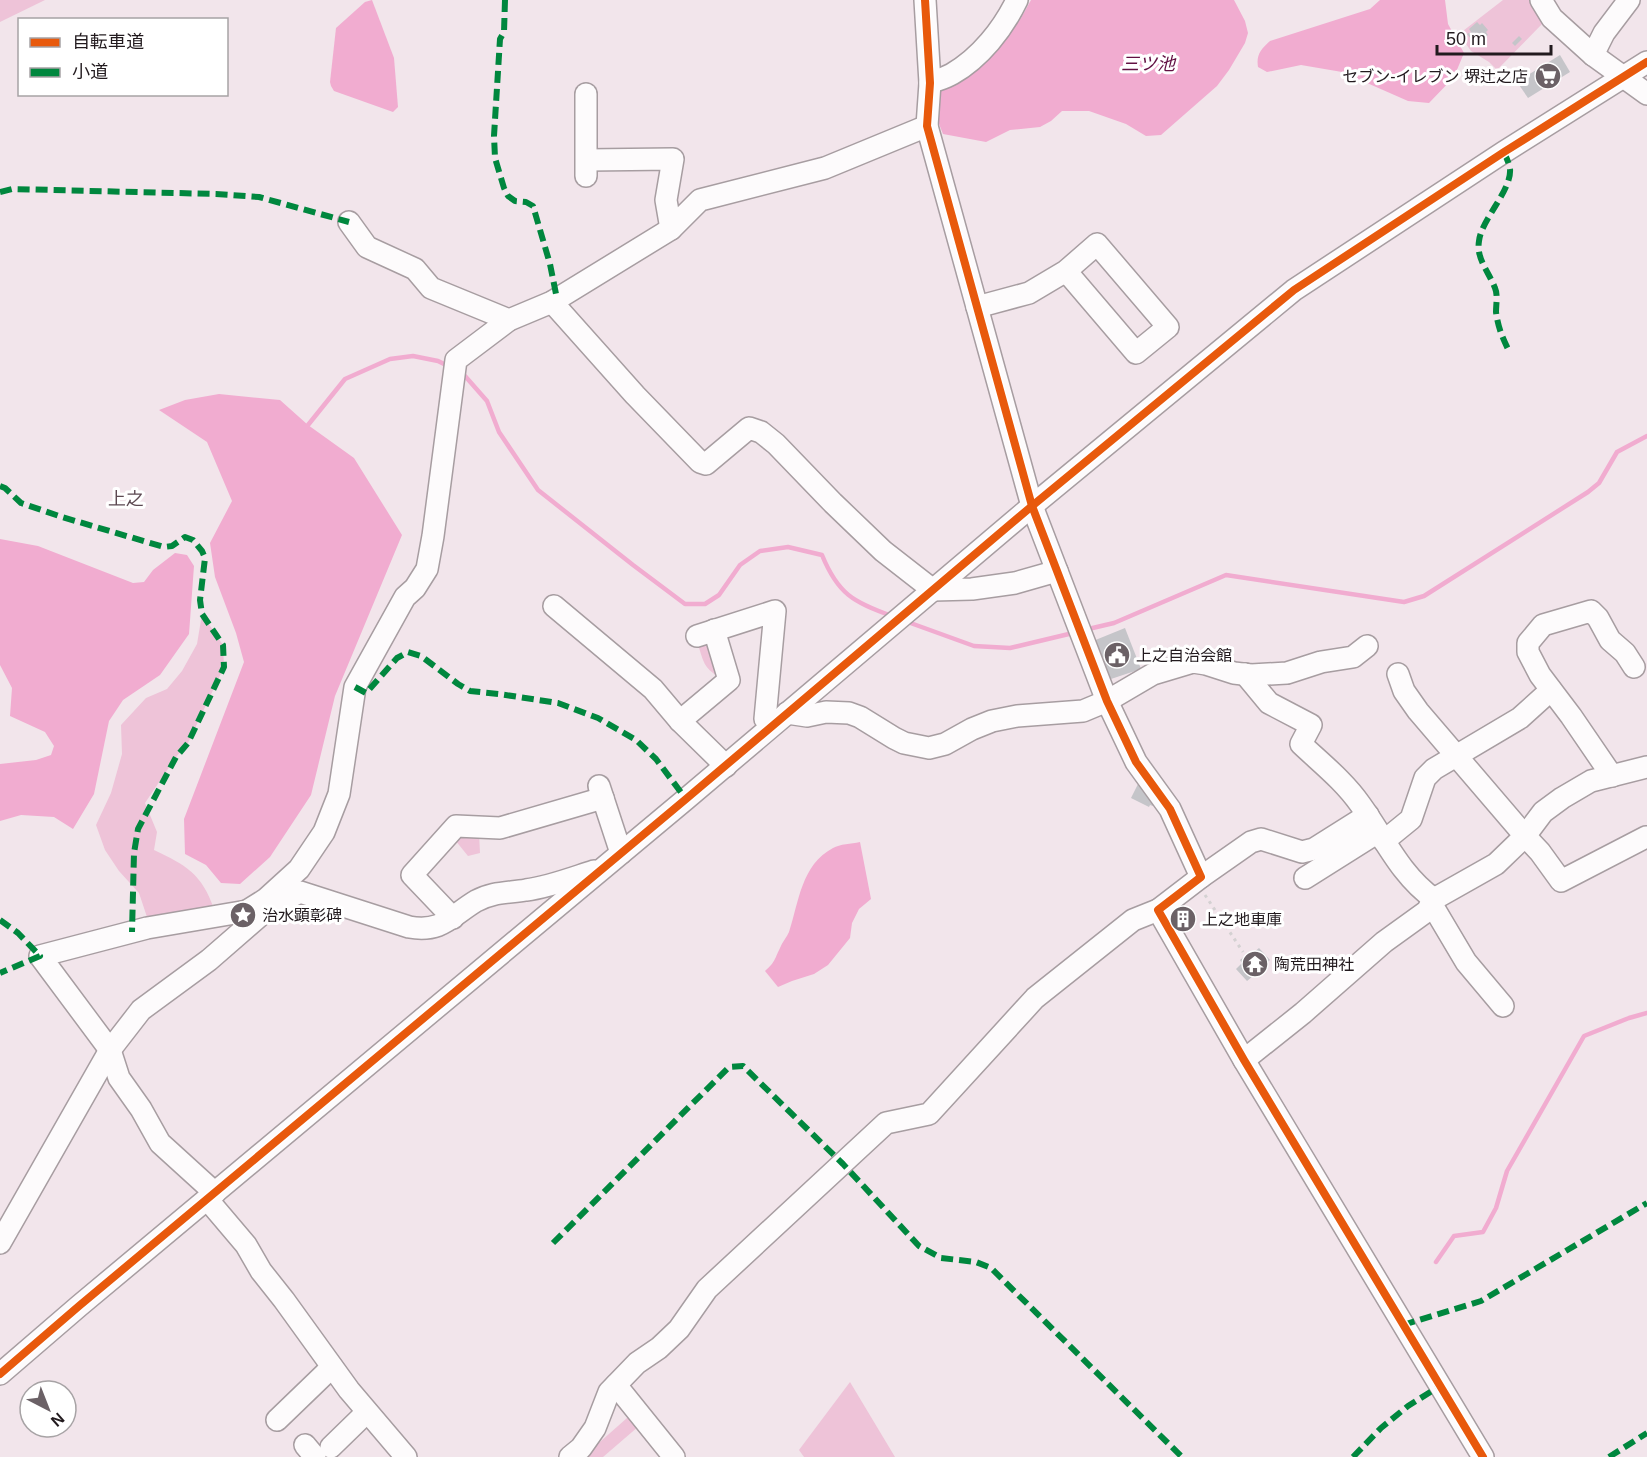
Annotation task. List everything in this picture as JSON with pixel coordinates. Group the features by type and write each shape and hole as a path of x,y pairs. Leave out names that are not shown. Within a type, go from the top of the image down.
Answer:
{"street":[{"path":"925,0 930,83 927,126 1032,506 1107,701 1136,762 1170,809 1200,882"},
{"path":"930,83 951,75 970,61 991,40 1010,15 1017,0"},
{"path":"1541,0 1552,18 1593,55 1647,94"},
{"path":"1593,55 1604,33 1629,0"},
{"path":"0,1374 726,766 1032,506 1294,290 1504,152 1647,63"},
{"path":"586,94 587,168 673,159 666,200 671,229"},
{"path":"0,1243 110,1050 141,1010 209,960 266,899 300,869 324,832 339,794 355,687 405,597 416,588 427,569 456,360 509,320 552,302 671,229 700,200 825,168 927,126"},
{"path":"349,222 367,247 415,269 431,288 509,320"},
{"path":"977,307 1029,292 1066,271 1097,244 1168,327 1136,353 1066,271"},
{"path":"552,302 635,395 700,462 706,464 749,428 761,432 776,444 832,504 883,551 933,590 972,589 1015,583 1057,571"},
{"path":"554,606 653,688 680,721 726,766"},
{"path":"680,721 729,680 705,633 776,611 765,719 779,720 826,712 849,713 904,743 929,748 945,744 992,721 1017,716 1083,711 1107,701 1153,674 1193,662 1234,673 1287,673 1321,662 1353,657 1367,646"},
{"path":"1612,776 1540,675 1528,652 1528,643 1543,625 1592,611 1610,640 1625,653 1634,667"},
{"path":"1245,674 1269,703 1311,725 1301,744 1359,802 1411,879 1433,901 1466,962 1503,1006"},
{"path":"1398,674 1404,691 1418,711 1540,852 1561,881 1646,837"},
{"path":"570,1457 581,1448 595,1428 609,1392 637,1363 679,1329 706,1289 886,1123 929,1114 1035,998 1133,920 1158,910 1200,882 1251,842 1261,839 1302,852 1411,819 1425,778 1434,769 1520,718 1551,690"},
{"path":"1244,1060 1304,1013 1384,942 1426,911 1433,901 1496,864 1525,836 1543,812 1562,798 1591,781 1647,767"},
{"path":"453,918 411,875 456,826 500,828 601,792 621,853"},
{"path":"1306,851 1313,872 1377,830"},
{"path":"405,1457 349,1390 261,1271 246,1245 211,1196 160,1143 141,1109 119,1078 110,1050 40,956 147,928 251,915 300,892 408,927 418,929 433,927 453,918 477,901 497,893 527,890 604,868"},
{"path":"1158,910 1244,1060 1483,1457"},
{"path":"278,1420 332,1367"},
{"path":"616,1385 674,1457"},
{"path":"317,1450 368,1412"}],"path":[{"path":"1200,882 1243,952"}],"shaded area":[{"path":"0,0 45,0 0,22"},
{"path":"1503,0 1529,0 1544,22 1497,70 1471,51 1459,34"},
{"path":"202,614 223,645 224,667 188,743 145,803 157,832 154,850 192,872 204,887 214,909 152,920 147,917 139,893 119,871 105,850 96,825 111,793 122,754 121,725 146,698 167,689 182,671 197,644"},
{"path":"706,643 711,646 719,677 707,667 703,660 698,645"},
{"path":"462,833 479,833 480,853 468,856 455,840"},
{"path":"850,1382 895,1457 804,1457 799,1450"},
{"path":"627,1418 633,1418 639,1426 603,1457 583,1457"}],"water":[{"path":"372,0 394,58 398,107 393,112 334,91 330,82 336,28 365,2"},
{"name":"三ツ池","path":"1031,0 1234,0 1245,21 1248,33 1245,43 1217,86 1161,135 1146,136 1126,124 1089,111 1062,111 1040,127 1010,130 986,142 943,134 937,119 939,93 946,83 983,64 1021,18"},
{"path":"1380,0 1445,0 1448,24 1464,53 1454,77 1429,103 1408,101 1342,72 1301,65 1267,72 1258,67 1260,52 1270,41 1370,9"},
{"path":"219,394 280,400 308,425 354,458 402,535 335,696 311,795 270,857 240,884 221,883 206,865 185,854 184,819 244,662 215,577 210,543 232,501 207,442 159,410 185,400"},
{"path":"0,539 38,546 133,583 144,582 153,570 175,553 187,555 194,566 189,634 160,675 123,700 109,721 94,794 73,829 54,817 21,815 0,821 0,764 36,760 51,755 54,746 45,732 10,716 12,688 0,665"},
{"path":"860,842 871,899 859,909 852,923 850,938 828,965 814,974 778,987 765,971 773,962 789,932 808,874 822,855 833,848"}],"building":[{"path":"1477,22 1480,25 1482,23 1488,30 1486,32 1488,35 1478,43 1467,34"},
{"path":"1519,36 1522,39 1515,46 1512,43"},
{"path":"1560,55 1570,72 1528,98 1517,82"},
{"name":"上之自治会館","path":"1125,628 1141,669 1108,680 1093,641"},
{"path":"1139,782 1155,802 1153,806 1149,807 1131,798"},
{"name":"上之地車庫","path":"1187,909 1194,921 1178,930 1171,917"},
{"path":"1259,948 1270,960 1263,966 1265,968 1247,981 1236,969 1242,963 1240,960"}],"waterway":[{"path":"308,425 345,379 390,359 413,356 438,361 448,366"},
{"path":"460,374 465,376 487,401 499,432 538,490 685,604 705,604 719,595 740,565 760,551 788,547 822,555 834,579 848,595 892,616"},
{"path":"1084,630 1114,623 1226,575 1404,602 1424,596 1588,492 1599,483 1617,452 1647,436"},
{"path":"905,621 974,646 1010,648 1073,633"},
{"path":"1436,1262 1454,1236 1483,1232 1496,1208 1507,1171 1584,1036 1647,1013"}],"marked path":[{"path":"505,0 504,32 500,39 494,136 495,158 508,196 515,201 526,202 533,206 550,264 557,299"},
{"path":"1504,152 1510,167 1509,177 1481,233 1479,254 1496,291 1498,322 1509,351"},
{"path":"0,192 12,189 259,197 349,222"},
{"path":"0,486 21,503 164,547 172,546 185,537 193,540 205,558 200,600 202,614 223,645 224,667 188,743 176,757 138,829 134,853 132,932"},
{"path":"355,687 366,693 397,658 408,652 421,656 470,691 558,703 598,718 636,740 656,759 686,799"},
{"path":"0,920 18,933 40,956 0,973"},
{"path":"553,1243 729,1067 743,1066 843,1164 919,1246 941,1258 976,1262 991,1268 1182,1457"},
{"path":"1403,1325 1481,1301 1647,1203"},
{"path":"1353,1457 1381,1428 1408,1406 1440,1386"},
{"path":"1609,1457 1647,1433"}],"cycle path":[{"path":"925,0 930,83 927,126 1032,506 1107,701 1136,762 1170,809 1201,877 1158,910 1244,1060 1483,1457"},
{"path":"0,1374 1032,506 1294,290 1504,152 1647,62"}],"place":[{"name":"セブン-イレブン 堺辻之店","path":"1548,76"},
{"name":"上之自治会館","path":"1117,655"},
{"name":"治水顕彰碑","path":"243,915"},
{"name":"上之地車庫","path":"1183,919"},
{"name":"陶荒田神社","path":"1255,964"}],"district":[{"name":"上之","path":"126,499"}]}
